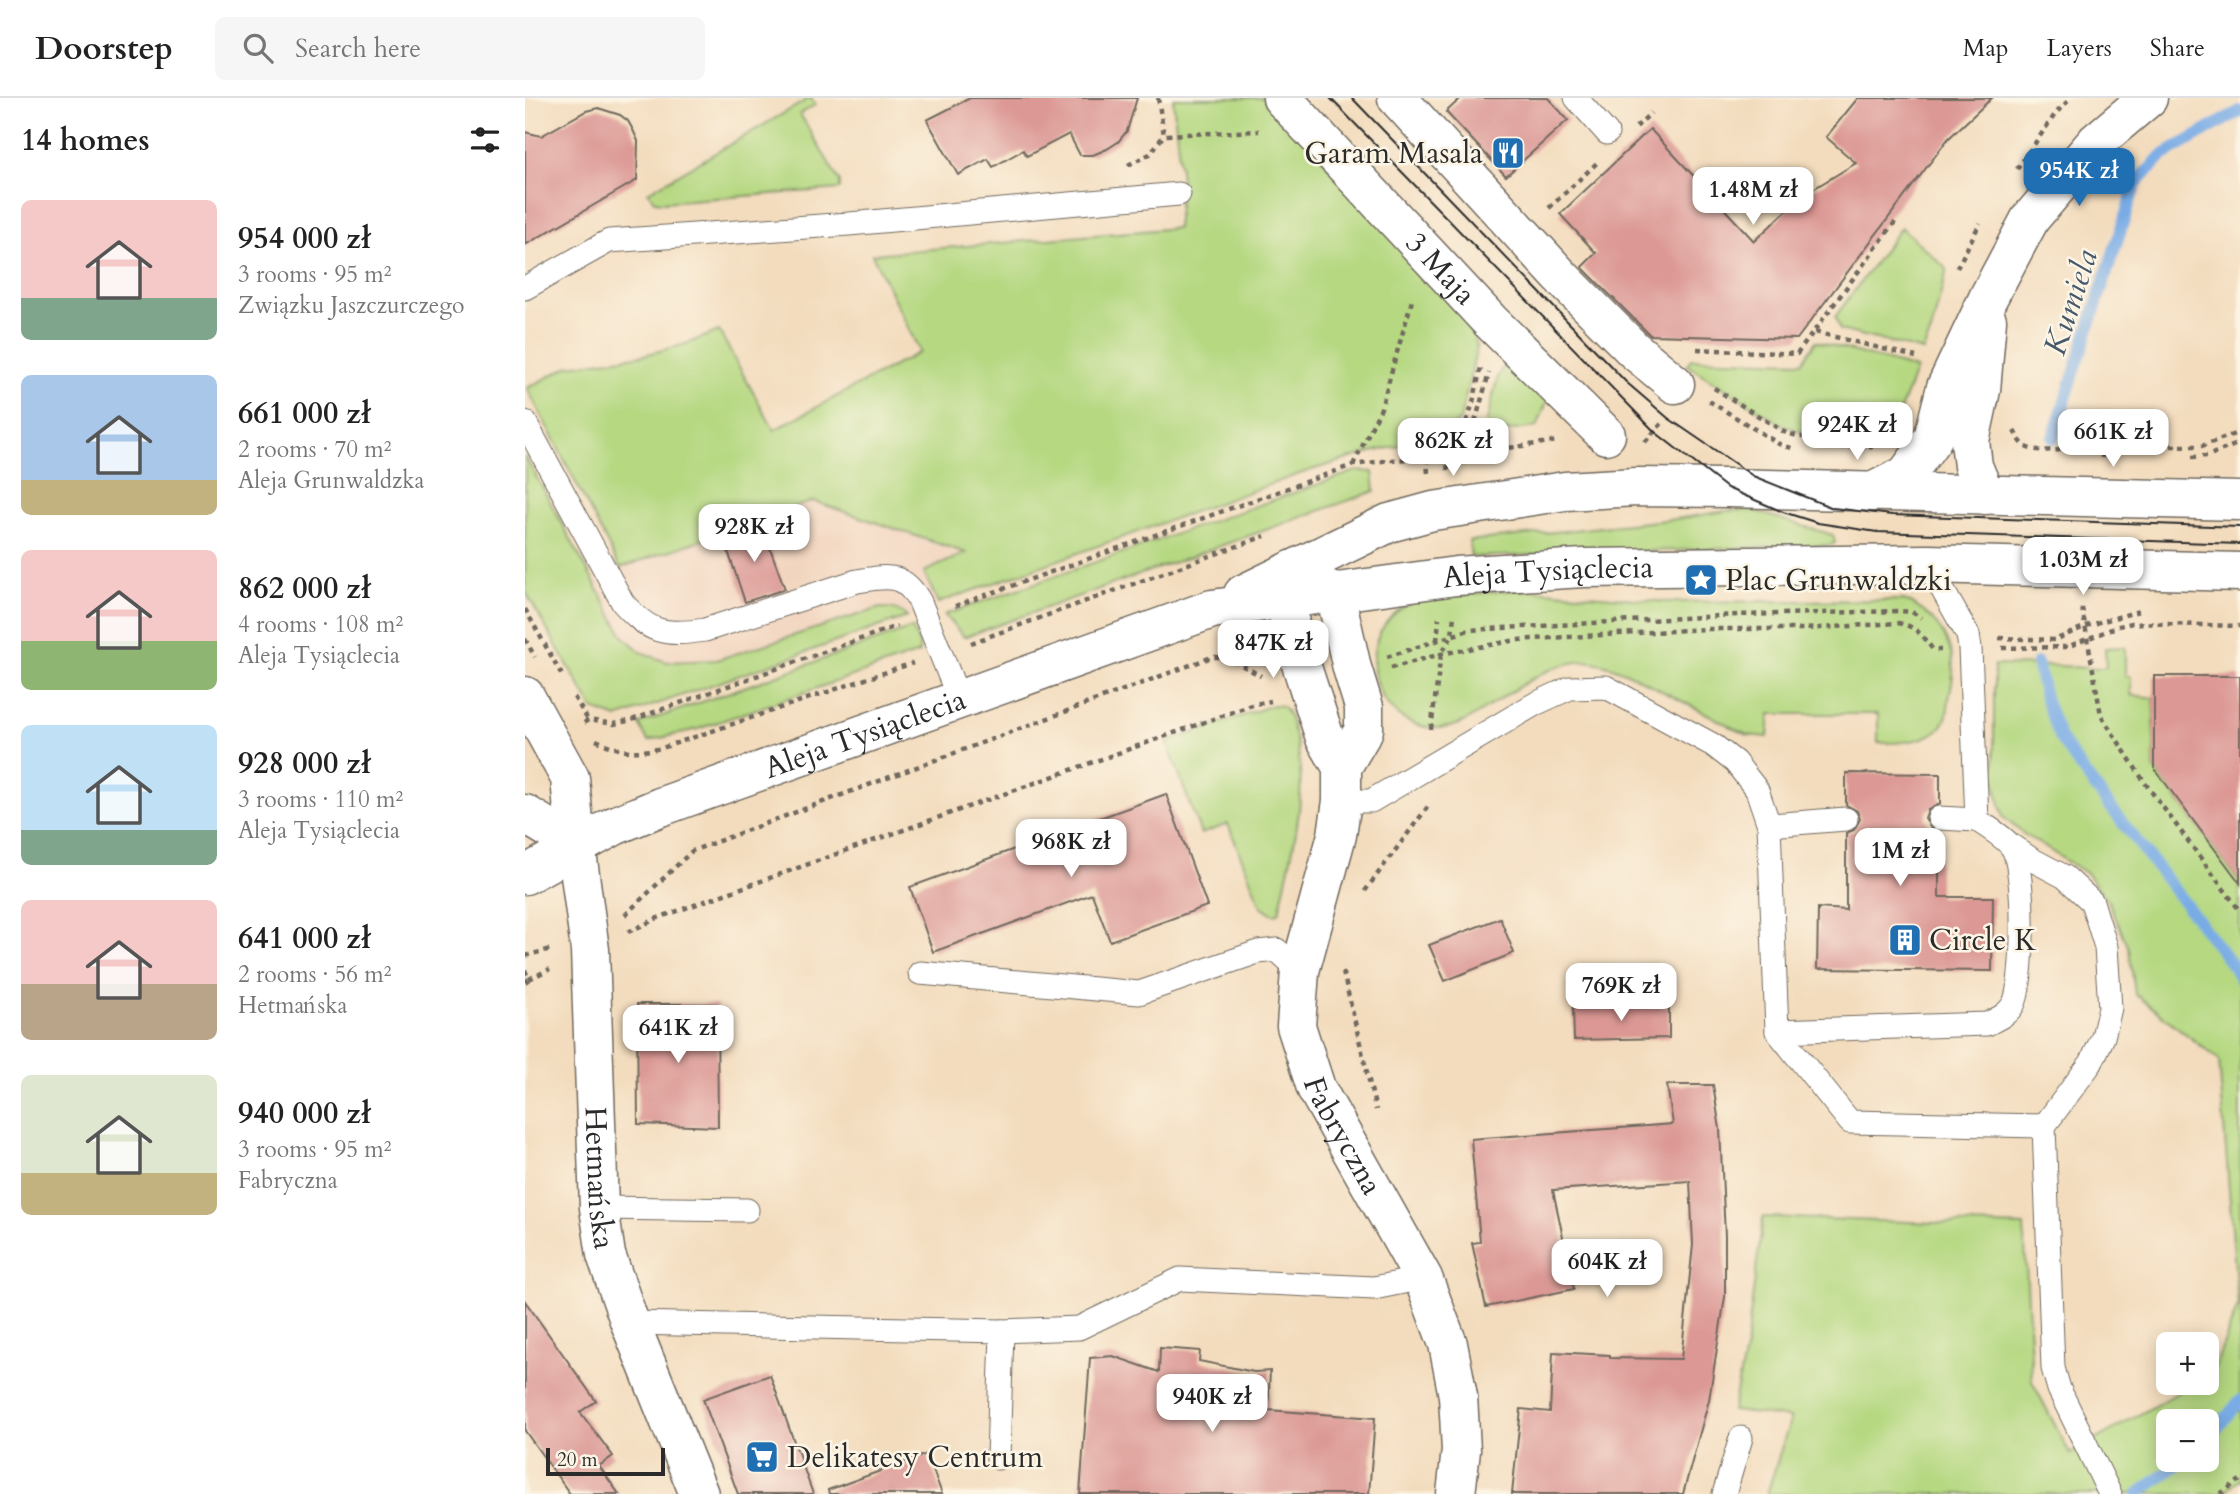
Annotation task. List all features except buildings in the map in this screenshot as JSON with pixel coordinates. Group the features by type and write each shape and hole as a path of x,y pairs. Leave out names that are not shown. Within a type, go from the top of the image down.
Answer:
{"street":[{"name":"3 Maja","path":"1282,98 1499,329 1623,441"},
{"path":"1397,98 1562,278 1681,400"},
{"path":"1872,492 1906,475 1948,426 1946,387 1989,296 2030,219 2096,142 2148,98"},
{"path":"1948,426 1970,441 1973,466 1986,495"},
{"name":"Aleja Tysiąclecia","path":"525,875 576,845 660,807 1212,609 1291,585 1389,523 1445,493 1565,491 1636,486 2240,501"},
{"name":"Aleja Tysiąclecia","path":"1335,593 1456,576 1583,568 1928,564 2240,572"},
{"path":"1335,593 1291,585 1289,628 1299,664 1342,784"},
{"name":"Fabryczna","path":"1335,593 1364,707 1364,730 1342,784 1337,835 1300,971 1296,1026 1316,1088 1423,1278 1448,1344 1458,1396 1461,1450 1455,1494"},
{"name":"Hetmańska","path":"525,696 570,778 590,950 599,1209 606,1255 630,1323 699,1494"},
{"path":"525,814 576,845"}],"lane":[{"path":"1576,98 1607,133"},
{"path":"525,288 608,241 849,224 1179,194"},
{"path":"525,422 623,603 639,620 653,629 681,634 705,630 857,582 879,578 901,580 911,587 926,616 943,653 959,699"},
{"path":"1928,564 1968,635 1977,820"},
{"path":"1342,784 1371,801 1535,704 1570,688 1606,687 1713,745 1735,762 1757,790 1769,825 1777,1031 1850,1122 2044,1126"},
{"path":"1939,818 1977,820 2031,859 2065,877 2092,902 2106,947 2110,1008 2103,1037 2091,1063 2044,1126 2053,1368 2059,1389 2110,1494"},
{"path":"1769,825 1846,819"},
{"path":"1777,1031 1987,1024 2002,1017 2014,1004 2019,984 2022,895 2020,868 2012,846"},
{"path":"920,973 1139,993 1258,952 1277,950 1300,971"},
{"path":"599,1209 747,1210"},
{"path":"630,1323 1002,1331 1079,1328 1180,1279 1374,1287 1423,1278"},
{"path":"998,1458 1002,1331"},
{"path":"1724,1494 1741,1438"}],"path":[{"path":"1158,98 1164,135 1309,127"},
{"path":"1633,130 1651,113"},
{"path":"1556,218 1548,209 1604,156"},
{"path":"1681,400 1678,348 1797,354 1895,222"},
{"path":"1353,465 1381,408 1416,287 1418,243"},
{"path":"1446,457 1469,436 1475,426 1499,329"},
{"path":"1815,332 1918,358"},
{"path":"525,609 588,720 614,724 669,708 1353,465 1623,441 1681,400 1712,387 1784,432 1800,437 1883,430 1903,420 1948,426"},
{"path":"1681,400 1714,403 1779,444 1797,449"},
{"path":"1822,448 1884,445 1906,435 1948,426 1992,423 2013,430 2025,447 2032,449 2202,446 2240,432"},
{"path":"2180,457 2207,456 2240,443"},
{"path":"2102,458 2103,446"},
{"path":"1445,493 1448,471 1446,457"},
{"path":"2091,460 2115,458"},
{"path":"1448,471 1458,467"},
{"path":"1445,493 1448,471"},
{"path":"557,755 589,737 638,753 661,748 943,653 1270,534"},
{"path":"1430,805 1424,794 1426,768 1441,654 1452,636 1456,576"},
{"path":"2151,611 2139,611 2086,626 2101,715 2145,783 2240,911"},
{"path":"1414,661 1517,640 1705,629 1804,629 1898,623 1909,625 1920,632 1933,650"},
{"path":"2004,648 2067,647 2132,623 2240,625"},
{"path":"525,970 527,981 658,918 1255,704"},
{"path":"1357,902 1412,825 1439,799"},
{"path":"1340,960 1378,1121"},
{"path":"2220,1494 2240,1480"}],"shaded area":[{"path":"812,501 967,553 924,572 938,603 907,617 899,609 880,608 716,660 666,662 641,652 624,637 594,582 620,568"}],"green space":[{"path":"804,98 811,98 815,105 800,114 840,182 840,189 662,202 655,201 648,192 805,101"},
{"path":"1173,98 1268,98 1471,326 1477,347 1460,420 1441,437 1371,452 1305,472 938,603 924,572 966,553 813,501 620,568 527,388 569,366 644,355 686,344 719,331 774,430 920,352 872,254 1177,228 1181,180"},
{"path":"1901,227 1947,269 1931,332 1923,351 1840,330 1835,317"},
{"path":"1816,341 1916,369 1898,415 1880,425 1799,431 1783,425 1687,365 1691,359 1802,362"},
{"path":"1509,363 1548,399 1537,427 1492,433 1486,424 1498,376"},
{"path":"525,456 624,637 641,652 666,662 716,660 880,608 895,609 907,617 617,718 593,709 525,591"},
{"path":"1356,471 1373,472 1375,491 964,637 944,615"},
{"path":"1751,510 1833,535 1835,543 1471,557 1469,541"},
{"path":"1522,589 1668,602 1904,600 1931,618 1948,644 1953,674 1946,718 1940,728 1926,737 1902,742 1878,743 1878,714 1770,714 1768,737 1747,735 1623,671 1598,663 1583,662 1568,664 1538,676 1457,725 1439,728 1413,724 1394,711 1381,693 1374,671 1375,649 1383,628 1399,610 1423,599"},
{"path":"912,628 919,643 919,653 698,729 648,741 639,724"},
{"path":"2125,647 2125,675 2131,677 2131,695 2154,698 2154,768 2240,883 2240,1480 2220,1494 1767,1494 1791,1418 1732,1411 1746,1347 1763,1217 2024,1226 2032,1381 2070,1454 2174,1395 2219,1395 2219,1356 2238,1306 2219,1060 2135,994 2129,948 2108,901 2087,874 2024,834 2003,817 1994,778 1994,665 2095,669 2106,667 2105,648"},
{"path":"1273,705 1282,706 1289,716 1301,775 1294,845 1279,913 1273,914 1261,906 1228,824 1201,834 1167,742"}],"waterway":[{"name":"Kumiela","path":"2053,438 2136,183 2162,156 2240,111"},
{"name":"Kumiela","path":"2037,663 2046,701 2060,738 2233,966 2240,979"},
{"name":"Kumiela","path":"2219,1426 2240,1400"},
{"name":"Kumiela","path":"2138,1494 2168,1472"}],"tram line":[{"path":"1330,98 1655,432 1727,488 1783,512 1818,523 1877,532 2240,544"},
{"path":"1352,98 1626,382 1668,418 1753,476 1833,508 1892,515 2240,527"}],"place":[{"name":"Garam Masala","path":"1508,153"},
{"name":"Plac Grunwaldzki","path":"1701,580"},
{"name":"Circle K","path":"1905,940"},
{"name":"Delikatesy Centrum","path":"762,1457"}]}
